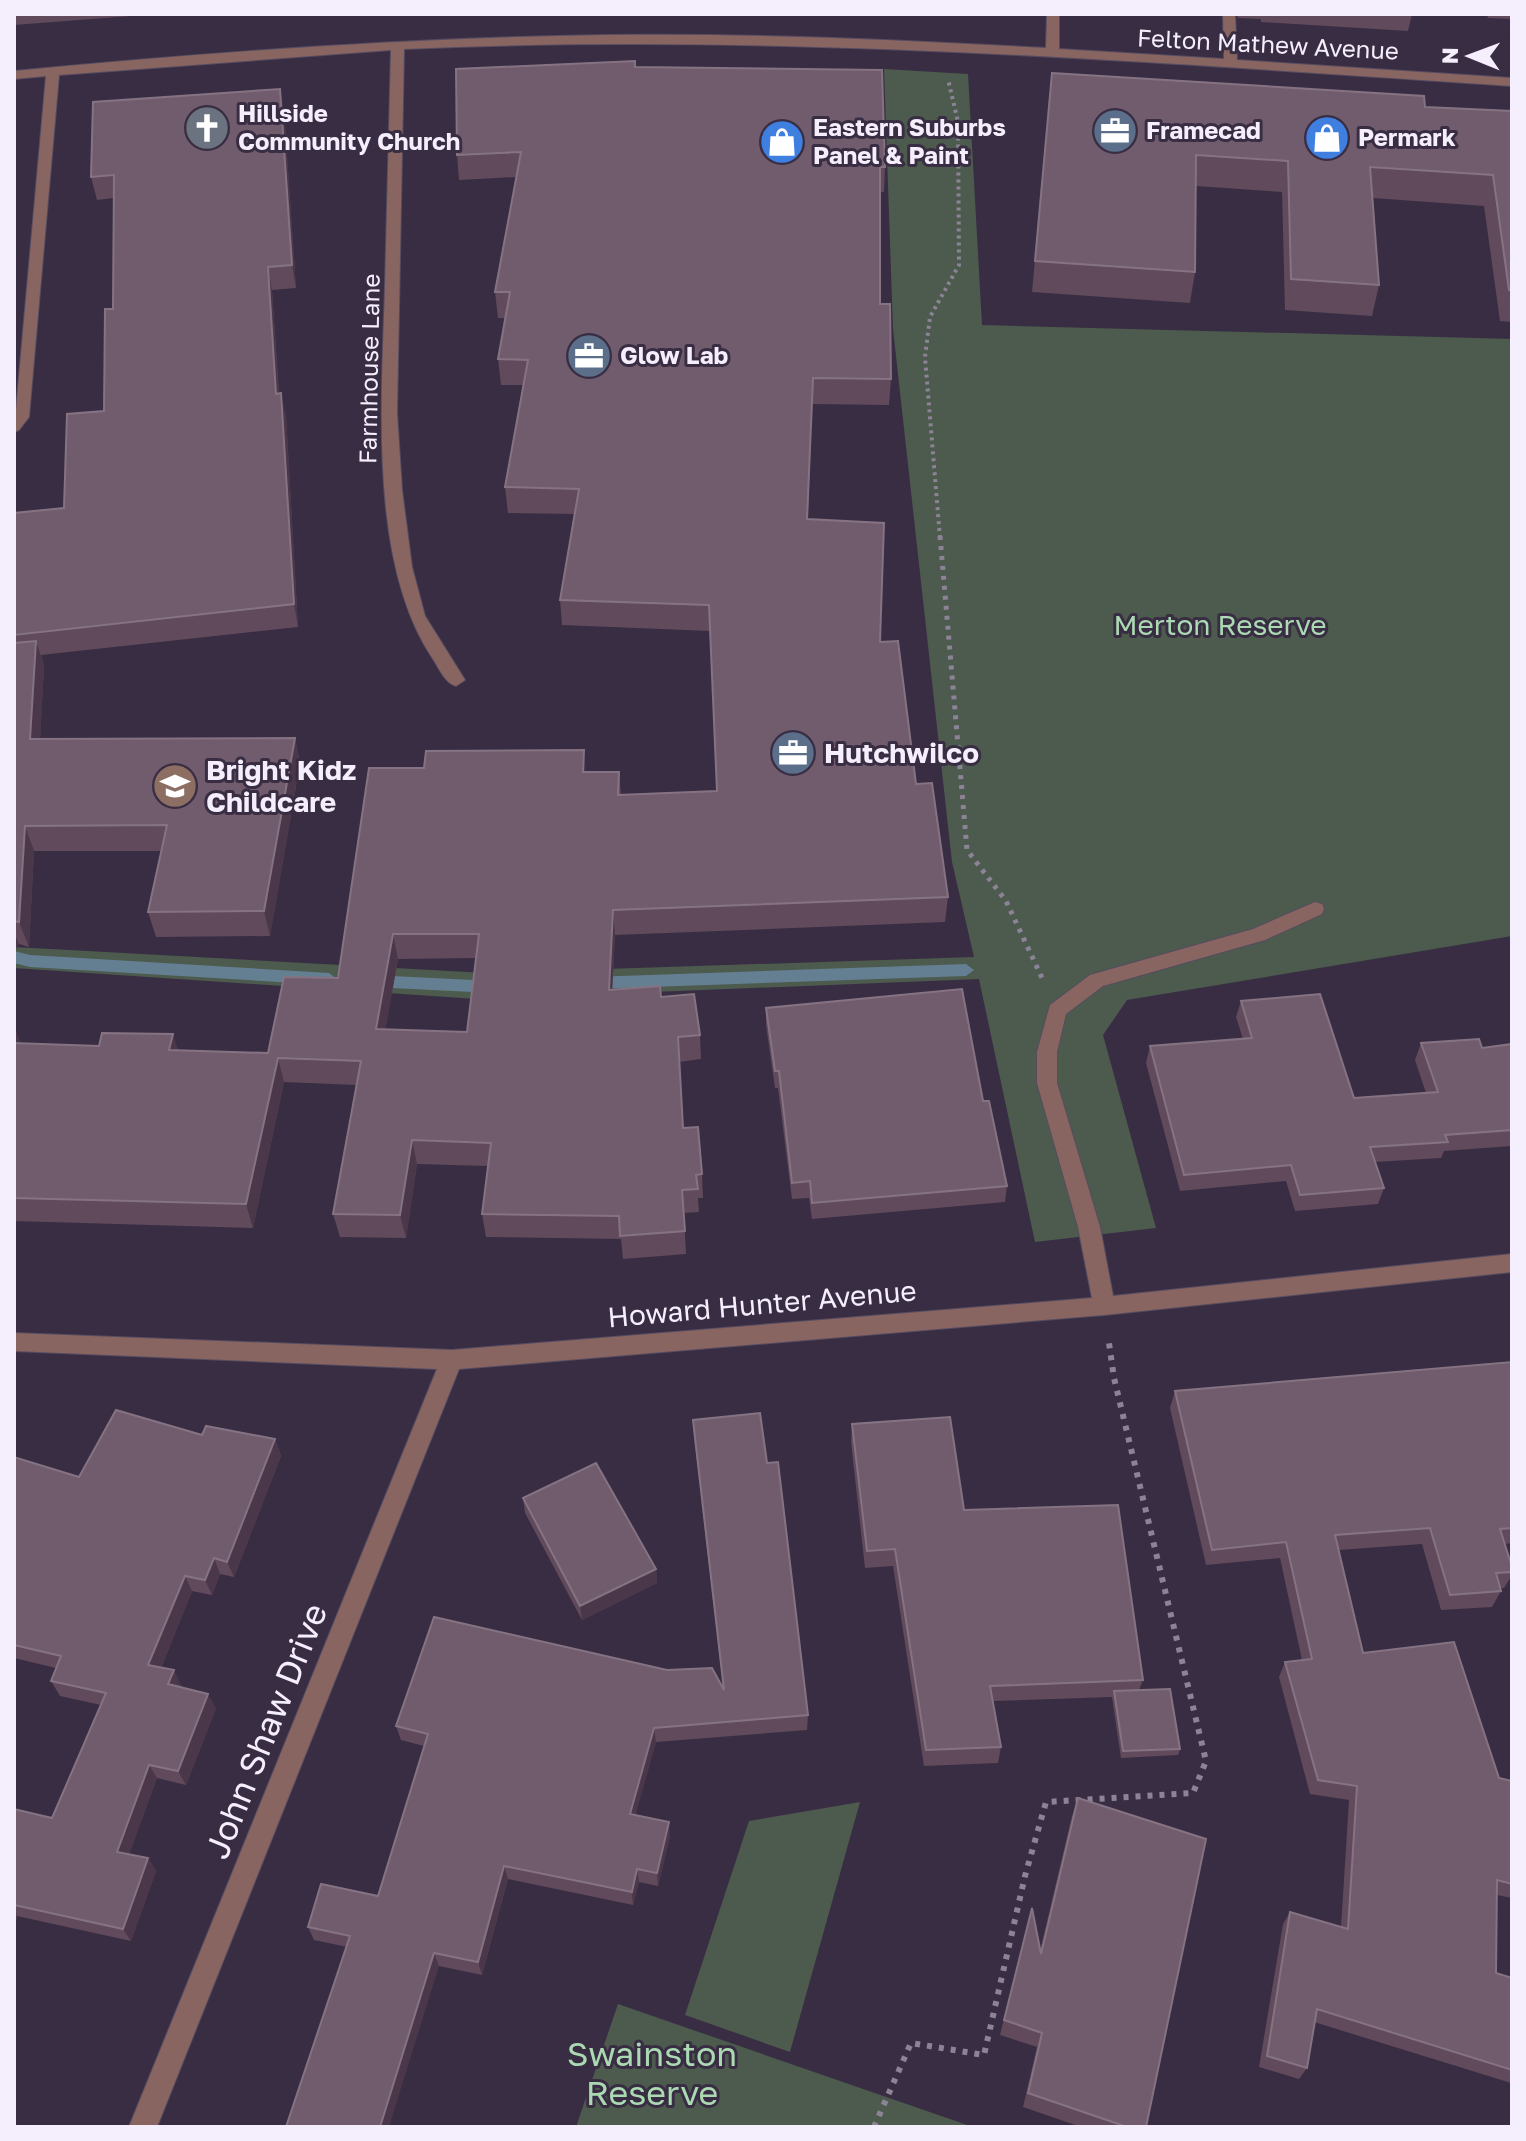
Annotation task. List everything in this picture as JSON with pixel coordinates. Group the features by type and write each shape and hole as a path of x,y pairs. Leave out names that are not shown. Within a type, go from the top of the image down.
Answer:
{"street":[{"path":"1052,54 1053,14"},
{"path":"1229,14 1231,65"},
{"name":"Felton Mathew Avenue","path":"14,75 398,45 611,39 935,47 1512,82"},
{"name":"Farmhouse Lane","path":"398,45 389,413 392,471 399,536 418,618 456,680"},
{"path":"14,427 21,417 53,71"},
{"path":"1104,1306 1089,1227 1047,1083 1047,1052 1057,1010 1097,980 1258,935 1315,909"},
{"name":"Howard Hunter Avenue","path":"14,1342 452,1360 1104,1306 1512,1263"},
{"name":"John Shaw Drive","path":"143,2127 452,1360"}],"path":[{"path":"948,75 958,122 959,265 953,281 931,314 926,330 925,357 967,850 1006,901 1057,1010"},
{"path":"874,2127 911,2043 984,2055 1025,1876 1046,1802 1193,1793 1206,1761 1114,1378 1109,1343"}],"green space":[{"name":"Merton Reserve","path":"884,69 968,74 982,325 1512,339 1512,936 1127,1000 1103,1035 1156,1228 1035,1242 979,979 477,999 14,968 14,947 485,973 974,957 952,862 893,329"},
{"path":"860,1802 790,2052 685,2015 749,1821"},
{"name":"Swainston Reserve","path":"618,2004 973,2127 576,2127"}],"building":[{"path":"635,61 635,67 882,70 885,167 880,167 880,304 890,304 891,379 813,378 807,519 884,523 880,642 898,641 916,784 932,783 948,897 613,910 609,990 660,986 661,997 694,994 700,1035 678,1037 683,1128 698,1127 702,1174 696,1175 698,1189 682,1190 685,1231 620,1236 619,1216 482,1214 491,1143 412,1140 400,1215 333,1214 361,1061 278,1058 246,1204 14,1198 14,1043 99,1046 102,1033 173,1034 169,1050 268,1053 284,977 338,978 369,768 424,768 426,751 584,750 583,772 619,772 618,795 717,791 709,605 560,600 579,489 505,487 528,360 498,359 510,292 495,292 521,152 457,155 456,69","holes":["393,934 479,934 467,1032 376,1029"]},
{"path":"1052,73 1424,96 1425,107 1512,111 1512,290 1509,290 1493,175 1370,167 1379,285 1291,279 1288,161 1196,155 1195,272 1035,261"},
{"path":"280,89 292,265 268,267 276,394 281,393 294,604 14,635 14,513 64,508 67,414 104,411 105,309 113,309 114,175 91,177 93,102"},
{"path":"36,641 30,739 295,738 264,911 148,912 167,825 25,826 19,922 14,921 14,643"},
{"path":"962,989 983,1101 989,1101 1007,1186 812,1203 810,1181 792,1183 779,1071 775,1071 766,1008"},
{"path":"1320,994 1354,1098 1438,1092 1421,1043 1479,1039 1482,1048 1512,1044 1512,1130 1445,1135 1448,1142 1370,1147 1384,1188 1300,1195 1291,1165 1184,1175 1150,1046 1252,1038 1241,1001"},
{"path":"1512,1362 1512,1528 1500,1529 1512,1572 1496,1573 1501,1591 1450,1595 1430,1528 1335,1535 1363,1653 1454,1642 1499,1778 1512,1781 1512,1884 1497,1880 1496,1973 1512,1978 1512,2070 1317,2009 1307,2068 1267,2056 1290,1912 1348,1929 1357,1786 1318,1780 1285,1662 1312,1659 1286,1542 1212,1550 1175,1391"},
{"path":"116,1410 202,1435 206,1426 275,1439 227,1562 214,1558 205,1580 185,1576 148,1665 174,1670 168,1684 208,1694 178,1771 149,1765 117,1852 148,1858 123,1929 14,1905 14,1809 52,1818 106,1693 51,1681 61,1656 14,1645 14,1457 79,1477"},
{"path":"760,1413 767,1463 778,1462 808,1715 654,1728 630,1814 669,1822 657,1873 637,1869 632,1892 504,1866 478,1962 434,1953 380,2127 286,2127 350,1936 308,1927 321,1884 378,1896 428,1734 396,1726 434,1617 667,1670 712,1668 724,1690 693,1420"},
{"path":"950,1417 964,1510 1118,1505 1143,1680 990,1686 1001,1747 926,1750 895,1549 867,1551 852,1424"},
{"path":"596,1463 656,1569 580,1606 523,1498"},
{"path":"1170,1689 1180,1749 1123,1751 1114,1691"},
{"path":"1078,1798 1206,1839 1146,2127 1127,2127 1028,2093 1042,2033 1004,2020 1032,1908 1041,1954"}],"waterway":[{"path":"14,957 30,961 329,979"},
{"path":"592,983 966,970"},
{"path":"372,981 493,987"}],"place":[{"name":"Hillside Community Church","path":"207,128"},
{"name":"Framecad","path":"1115,131"},
{"name":"Permark","path":"1327,138"},
{"name":"Eastern Suburbs Panel & Paint","path":"782,142"},
{"name":"Glow Lab","path":"589,356"},
{"name":"Hutchwilco","path":"793,753"},
{"name":"Bright Kidz Childcare","path":"175,786"}]}
